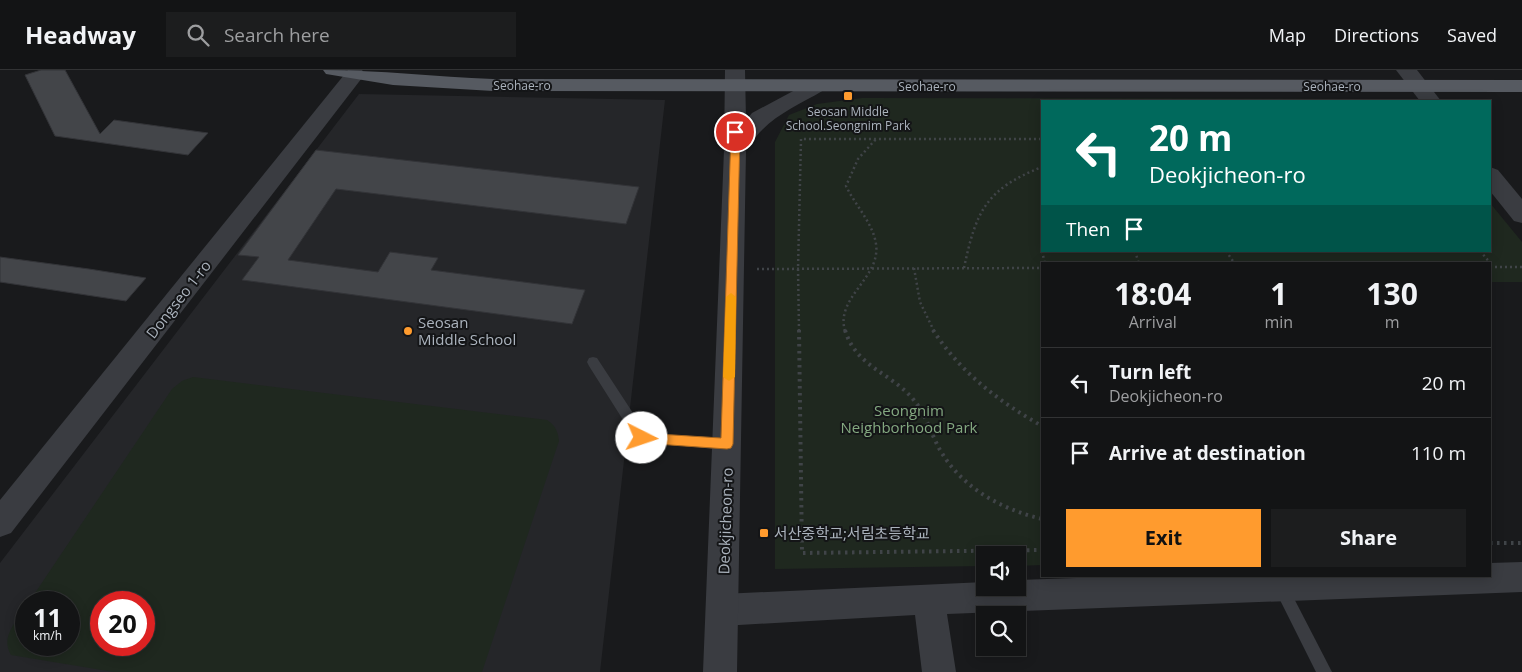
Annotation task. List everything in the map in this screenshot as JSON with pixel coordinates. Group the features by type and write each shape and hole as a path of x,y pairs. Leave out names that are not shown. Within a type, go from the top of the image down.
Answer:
{"main road":[{"name":"Seohae-ro","path":"344,72 404,81 444,84 735,78 817,86 1522,86"}],"street":[{"name":"Dongseo 1-ro","path":"0,523 344,72"},
{"name":"Deokjicheon-ro","path":"720,672 732,269 735,78"},
{"path":"735,150 748,130 760,118 817,86"},
{"path":"1491,176 1522,215"},
{"path":"722,610 929,599 1522,577"},
{"path":"929,599 939,672"}],"lane":[{"path":"593,362 642,438 727,444"},
{"path":"1280,586 1324,672"}],"path":[{"path":"1041,139 801,139 798,269 802,553 1041,550"},
{"path":"876,139 858,158 846,186 852,201 868,223 876,243 874,268 854,291 845,309 844,325 848,341 859,356 912,398 924,416 942,453 962,478 989,498 1020,514 1041,519"},
{"path":"964,268 973,226 987,200 1004,184 1041,167"},
{"path":"1492,267 1522,267"},
{"path":"914,268 921,305 940,340 979,385 1021,415 1041,425"},
{"path":"732,269 1041,268"},
{"path":"1491,543 1522,543"}],"shaded area":[{"name":"Seosan Middle School","path":"359,94 665,100 600,672 0,672 0,563"}],"green space":[{"name":"Seongnim Neighborhood Park","path":"862,98 1374,99 1376,100 1041,100 1041,252 1491,252 1491,204 1522,242 1522,282 1491,282 1491,262 1041,262 1041,565 1026,566 1026,546 976,546 976,566 775,569 775,142 789,115 817,104"},
{"path":"193,377 547,420 552,424 557,431 559,441 482,672 114,672 17,656 80,656 80,591 36,591 172,389 182,381"},
{"path":"15,623 15,656 11,655 7,642"}],"building":[{"path":"41,70 65,70 100,134 114,120 208,133 188,155 55,136 25,75"},
{"name":"Seosan Middle School","path":"316,150 639,187 626,224 336,189 288,260 378,272 390,252 438,258 431,270 585,290 572,324 242,280 259,257 238,255"},
{"path":"0,257 146,278 126,301 0,282"}],"slow traffic":[{"path":"729,377 731,297"}],"place":[{"name":"Seosan Middle School.Seongnim Park","path":"848,96"},
{"name":"Seosan Middle School","path":"408,331"},
{"name":"서산중학교;서림초등학교","path":"764,533"}],"route":[{"path":"642,438 727,444 735,132"}]}
